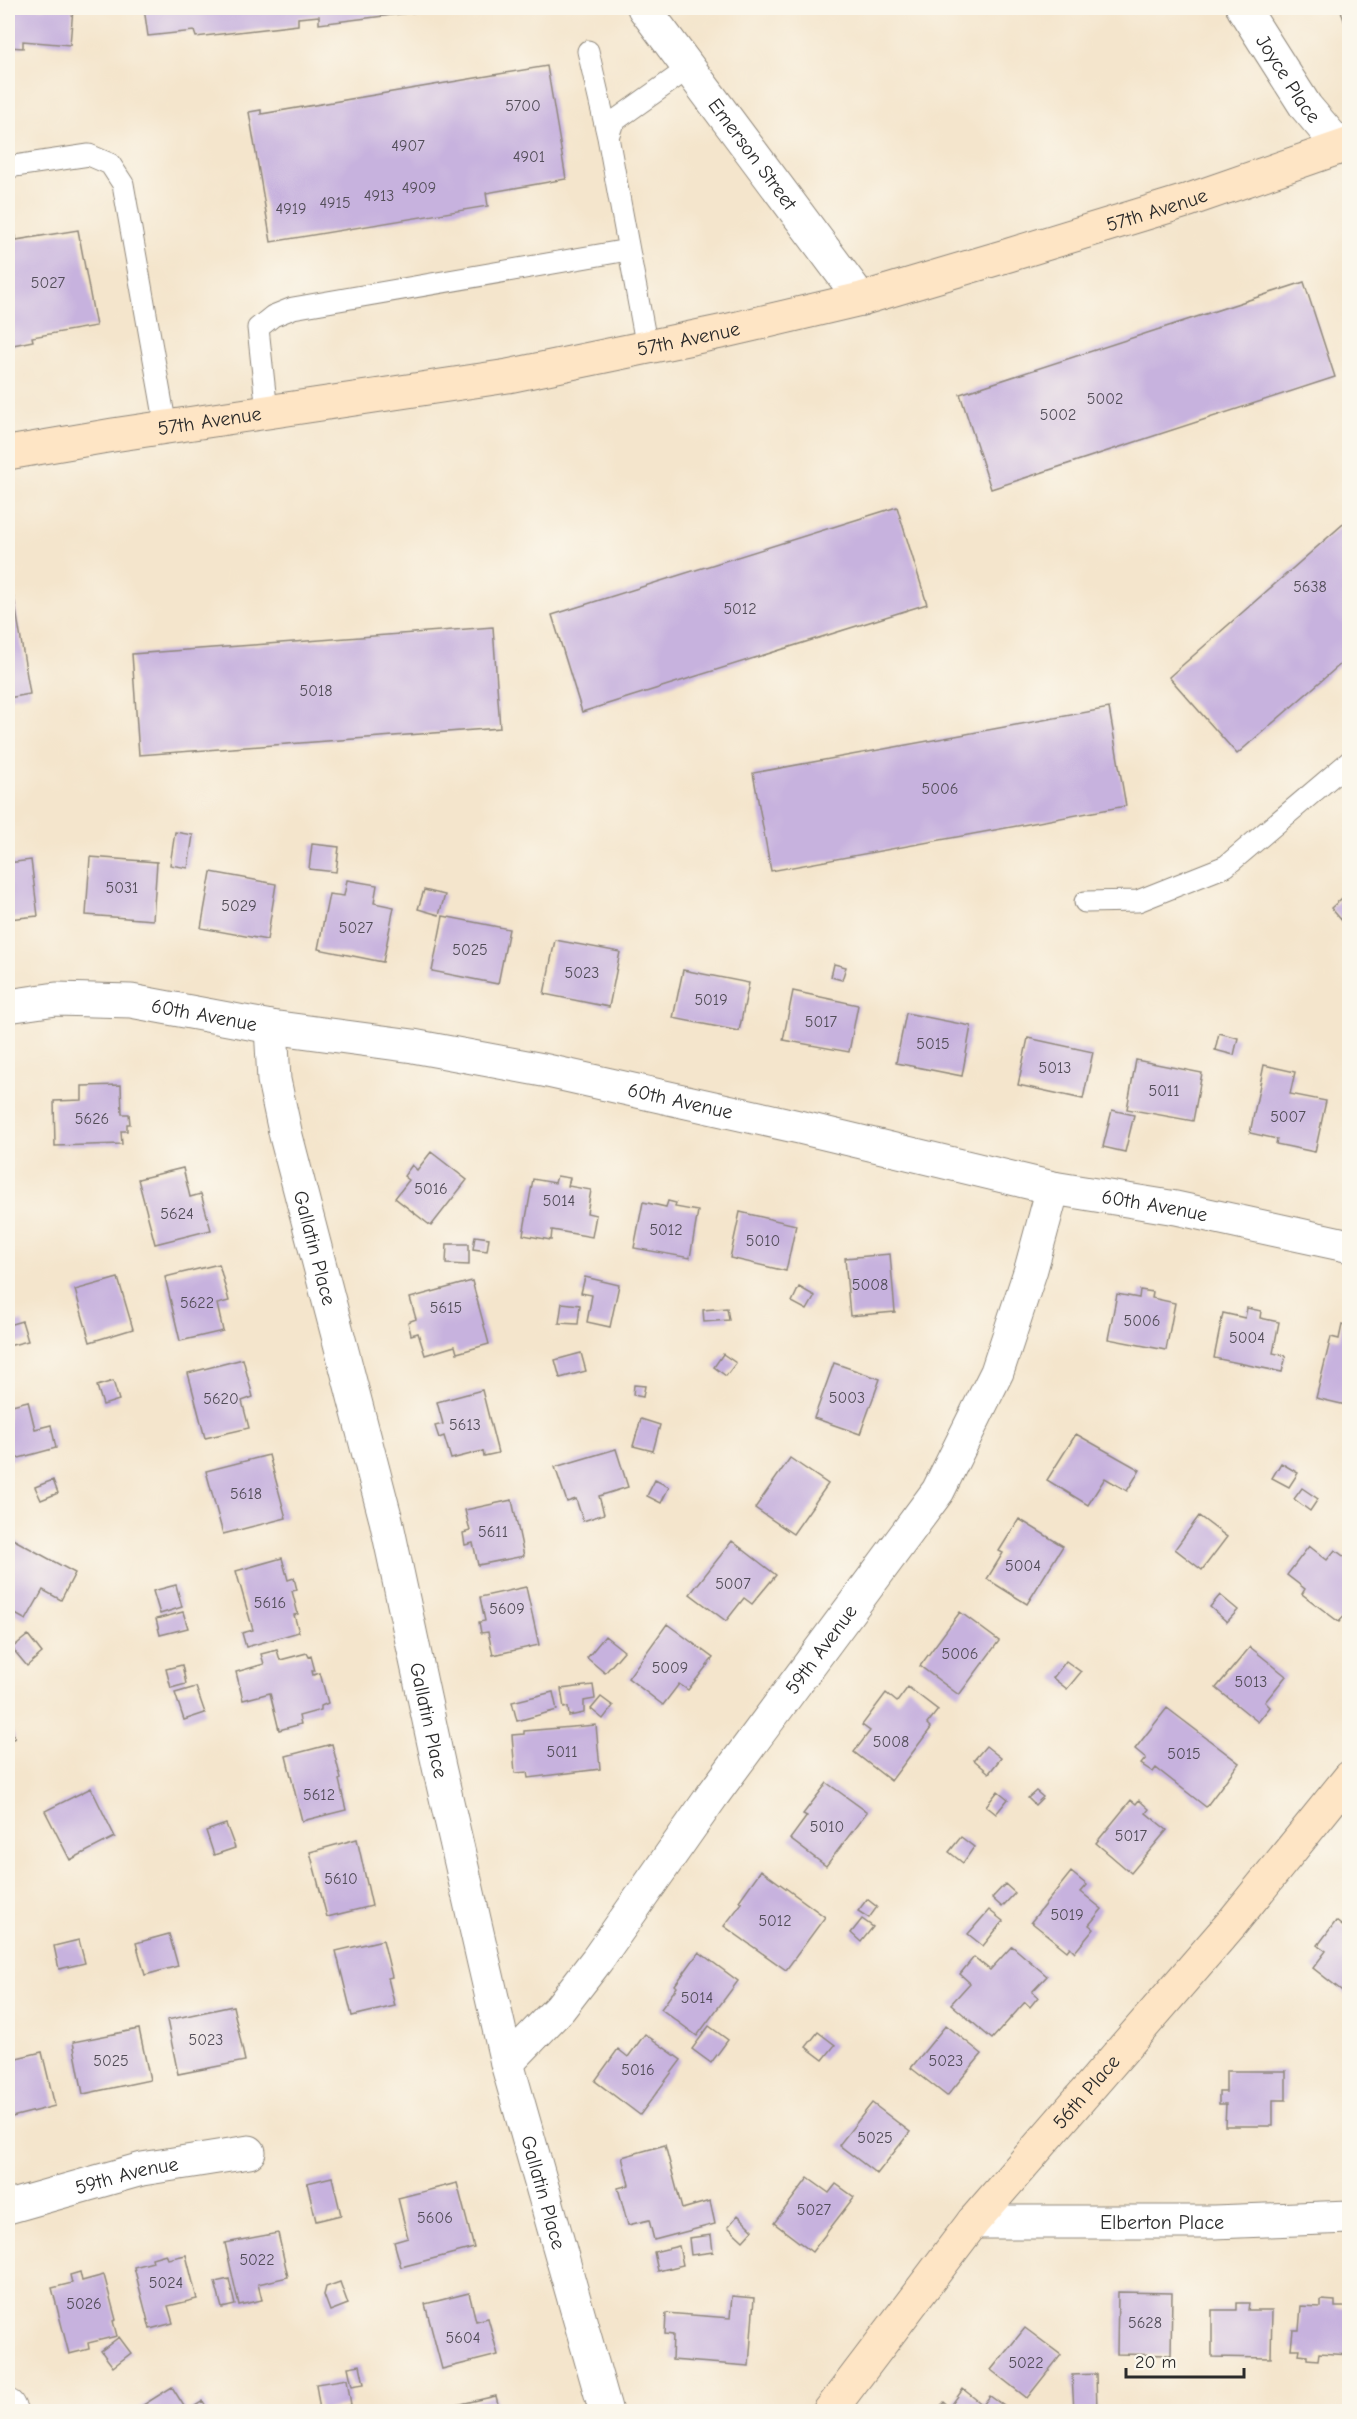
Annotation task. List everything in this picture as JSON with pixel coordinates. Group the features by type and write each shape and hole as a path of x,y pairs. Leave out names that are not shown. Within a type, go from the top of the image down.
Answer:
{"street":[{"name":"Emerson Street","path":"644,8 861,299"},
{"name":"Joyce Place","path":"1243,8 1306,107 1346,151"},
{"name":"57th Avenue","path":"8,453 508,376 646,348 861,299 1346,151"},
{"name":"60th Avenue","path":"8,1006 56,999 131,1001 271,1027 413,1046 543,1070 799,1127 1053,1188 1176,1209 1350,1246"},
{"name":"Gallatin Place","path":"271,1027 274,1080 286,1136 386,1520 439,1767 507,2063 606,2412"},
{"name":"59th Avenue","path":"507,2063 560,2008 597,1960 719,1787 938,1491 997,1372 1031,1269 1053,1188"},
{"name":"56th Place","path":"830,2412 893,2325 973,2222 1232,1923 1350,1777"},
{"name":"59th Avenue","path":"8,2207 142,2169 249,2152"},
{"name":"Elberton Place","path":"973,2222 1214,2222 1350,2217"},
{"path":"8,2406 11,2412"}],"lane":[{"path":"588,51 608,137 646,348"},
{"path":"608,137 613,122 689,68"},
{"path":"8,167 89,155 110,164 123,184 166,427"},
{"path":"267,412 258,328 283,312 292,308 628,250"},
{"path":"1085,902 1138,901 1226,866 1350,761"}],"building":[{"path":"8,8 73,8 70,45 23,41 23,48 8,47"},
{"path":"144,8 423,8 424,11 319,24 319,16 298,18 298,25 196,37 194,31 148,36"},
{"path":"1340,8 1350,8 1350,21 1345,23"},
{"path":"547,66 566,179 486,193 488,206 271,242 249,112 261,110 261,114"},
{"path":"78,230 96,326 32,337 33,341 8,346 8,237 16,236 16,240"},
{"path":"1304,282 1335,377 991,489 960,394"},
{"path":"897,507 927,604 582,712 552,615"},
{"path":"1350,518 1350,656 1237,754 1169,677"},
{"path":"14,598 30,694 8,698 8,599"},
{"path":"493,627 500,728 139,755 132,654"},
{"path":"1109,708 1126,806 771,871 753,773"},
{"path":"175,832 193,835 188,868 170,865"},
{"path":"312,844 339,847 336,872 309,869"},
{"path":"90,857 157,862 153,920 86,915"},
{"path":"31,860 38,916 8,919 8,863"},
{"path":"211,872 276,884 267,940 201,928"},
{"path":"347,880 377,885 374,903 394,907 383,962 318,949 329,894 344,896"},
{"path":"424,890 445,895 439,915 418,909"},
{"path":"1350,891 1350,930 1331,908"},
{"path":"443,916 509,929 498,984 432,971"},
{"path":"555,940 620,952 609,1007 544,994"},
{"path":"834,964 846,967 842,980 831,977"},
{"path":"683,970 749,983 739,1031 673,1018"},
{"path":"793,991 858,1005 849,1052 783,1040"},
{"path":"906,1013 971,1026 962,1076 896,1063"},
{"path":"1219,1033 1238,1038 1234,1055 1215,1050"},
{"path":"1028,1038 1093,1052 1083,1099 1018,1085"},
{"path":"1136,1060 1202,1073 1193,1121 1127,1109"},
{"path":"1264,1065 1295,1072 1290,1094 1326,1101 1315,1152 1276,1144 1277,1139 1250,1133"},
{"path":"121,1085 122,1114 129,1114 130,1124 127,1124 127,1131 121,1131 122,1144 55,1146 54,1101 82,1100 82,1086"},
{"path":"1112,1110 1134,1115 1125,1152 1103,1147"},
{"path":"431,1152 467,1180 431,1226 395,1198 409,1180 404,1176 412,1165 417,1170"},
{"path":"183,1168 190,1197 201,1194 211,1230 155,1244 138,1179"},
{"path":"557,1176 570,1178 568,1186 591,1190 587,1213 596,1215 592,1237 552,1230 551,1240 523,1235 533,1179 555,1183"},
{"path":"668,1201 676,1203 675,1207 698,1211 690,1258 634,1248 643,1202 666,1207"},
{"path":"740,1212 796,1225 786,1271 730,1258"},
{"path":"475,1236 489,1238 487,1251 473,1249"},
{"path":"447,1244 469,1244 469,1265 446,1264"},
{"path":"890,1254 895,1312 850,1316 845,1258"},
{"path":"219,1264 229,1301 217,1304 223,1331 180,1341 165,1277"},
{"path":"585,1277 619,1285 610,1327 587,1322 592,1295 581,1293"},
{"path":"118,1278 133,1329 90,1342 75,1290"},
{"path":"472,1281 489,1344 457,1353 455,1346 425,1355 418,1333 411,1335 408,1322 416,1319 410,1298"},
{"path":"799,1287 815,1296 807,1310 792,1302"},
{"path":"1140,1290 1153,1292 1152,1298 1175,1303 1166,1350 1108,1339 1117,1294 1139,1298"},
{"path":"562,1303 580,1305 578,1324 559,1323"},
{"path":"727,1308 729,1320 704,1322 703,1310"},
{"path":"1247,1308 1261,1311 1260,1318 1279,1322 1273,1353 1286,1356 1282,1372 1214,1358 1223,1313 1245,1318"},
{"path":"22,1321 28,1341 8,1346 8,1325"},
{"path":"1342,1325 1350,1327 1350,1406 1316,1398 1331,1337 1339,1339"},
{"path":"581,1353 586,1371 560,1378 555,1360"},
{"path":"723,1354 736,1363 726,1376 714,1367"},
{"path":"243,1359 253,1397 242,1401 249,1428 205,1438 188,1373"},
{"path":"834,1363 880,1379 860,1434 814,1418"},
{"path":"113,1381 119,1400 103,1405 97,1386"},
{"path":"634,1385 645,1386 643,1397 633,1395"},
{"path":"482,1390 498,1453 484,1456 483,1451 451,1459 444,1436 439,1438 435,1426 443,1424 437,1402"},
{"path":"28,1401 35,1429 51,1425 56,1448 8,1461 8,1406"},
{"path":"641,1419 660,1425 653,1451 633,1446"},
{"path":"1076,1434 1140,1470 1127,1491 1105,1478 1088,1505 1047,1480"},
{"path":"616,1449 628,1487 599,1496 604,1514 583,1521 576,1499 567,1502 555,1467"},
{"path":"269,1455 286,1518 223,1534 206,1471"},
{"path":"790,1458 828,1484 793,1534 755,1508"},
{"path":"1281,1463 1298,1473 1289,1487 1272,1478"},
{"path":"53,1480 58,1493 41,1500 35,1487"},
{"path":"655,1480 669,1487 661,1503 647,1496"},
{"path":"1302,1488 1318,1499 1310,1511 1294,1499"},
{"path":"512,1500 524,1556 478,1565 473,1543 465,1545 463,1533 470,1531 465,1510"},
{"path":"1199,1516 1227,1537 1202,1570 1175,1549"},
{"path":"1019,1519 1063,1546 1027,1604 987,1579 1003,1553 999,1551"},
{"path":"9,1537 75,1573 61,1600 43,1590 26,1620 8,1610"},
{"path":"732,1541 776,1575 752,1604 744,1598 726,1621 690,1594"},
{"path":"1309,1546 1327,1560 1335,1550 1350,1561 1350,1609 1339,1622 1302,1594 1305,1589 1287,1575"},
{"path":"282,1558 288,1580 294,1578 297,1590 292,1591 298,1614 294,1615 299,1632 246,1647 242,1633 253,1630 236,1571"},
{"path":"176,1585 182,1607 160,1614 153,1591"},
{"path":"526,1587 539,1645 493,1655 488,1632 481,1633 479,1622 485,1621 480,1597"},
{"path":"1220,1595 1238,1610 1227,1622 1210,1607"},
{"path":"183,1612 188,1628 160,1635 156,1619"},
{"path":"960,1612 999,1641 959,1695 920,1666"},
{"path":"667,1624 713,1658 688,1690 679,1684 663,1705 628,1678"},
{"path":"28,1635 42,1653 27,1666 12,1648"},
{"path":"605,1636 624,1651 605,1673 587,1658"},
{"path":"1250,1647 1286,1676 1265,1702 1270,1707 1258,1722 1216,1688"},
{"path":"277,1650 280,1660 307,1653 309,1657 311,1656 315,1671 312,1671 313,1675 320,1673 328,1703 321,1706 321,1710 299,1716 301,1724 279,1730 270,1693 243,1700 236,1672 264,1664 261,1654"},
{"path":"1066,1661 1081,1672 1067,1689 1053,1678"},
{"path":"182,1665 186,1684 171,1688 166,1669"},
{"path":"593,1685 595,1699 584,1701 584,1713 569,1716 568,1707 564,1708 561,1689"},
{"path":"196,1687 205,1713 184,1720 175,1693"},
{"path":"908,1687 938,1710 927,1724 931,1728 891,1781 854,1752 870,1731 862,1725 886,1693 897,1702"},
{"path":"553,1692 557,1710 517,1721 512,1702"},
{"path":"601,1697 613,1706 603,1719 591,1709"},
{"path":"1167,1708 1239,1763 1206,1807 1156,1768 1153,1772 1141,1764 1146,1758 1135,1749"},
{"path":"8,1722 15,1738 8,1741"},
{"path":"596,1725 600,1769 528,1778 527,1772 515,1773 512,1735 524,1734 524,1731"},
{"path":"332,1744 346,1810 302,1821 286,1756"},
{"path":"986,1746 1001,1758 989,1773 974,1760"},
{"path":"827,1783 867,1812 826,1866 790,1839 807,1816 803,1814"},
{"path":"91,1788 115,1837 70,1860 45,1811"},
{"path":"998,1791 1008,1799 996,1814 986,1806"},
{"path":"1036,1791 1043,1797 1035,1805 1028,1798"},
{"path":"1131,1800 1136,1804 1139,1800 1149,1809 1146,1813 1167,1830 1131,1873 1096,1843"},
{"path":"226,1824 235,1848 214,1855 206,1831"},
{"path":"961,1837 974,1847 963,1863 949,1852"},
{"path":"357,1839 372,1906 327,1917 310,1852"},
{"path":"761,1870 825,1917 786,1970 724,1926 742,1903 739,1901"},
{"path":"1071,1872 1087,1885 1081,1892 1102,1909 1089,1925 1094,1929 1075,1952 1070,1947 1067,1951 1031,1922"},
{"path":"1005,1884 1015,1893 1002,1907 992,1898"},
{"path":"867,1899 877,1907 869,1918 858,1911"},
{"path":"989,1910 1003,1921 983,1946 968,1934"},
{"path":"862,1919 873,1927 861,1942 851,1933"},
{"path":"1336,1921 1345,1928 1347,1926 1350,1928 1350,1997 1313,1968 1326,1951 1318,1945"},
{"path":"169,1934 178,1966 145,1975 136,1943"},
{"path":"79,1940 85,1963 59,1969 54,1946"},
{"path":"383,1940 392,1977 388,1978 395,2006 352,2016 336,1951"},
{"path":"1012,1946 1047,1976 1032,1992 1038,1997 1030,2007 1025,2002 992,2039 951,2004 970,1983 960,1974 974,1957 990,1970"},
{"path":"699,1952 738,1981 697,2036 661,2009"},
{"path":"233,2006 245,2061 178,2074 167,2020"},
{"path":"946,2025 982,2054 947,2096 911,2068"},
{"path":"709,2026 728,2040 711,2063 692,2049"},
{"path":"139,2029 150,2080 83,2094 73,2042"},
{"path":"818,2032 835,2045 823,2060 806,2047"},
{"path":"645,2034 681,2060 640,2115 595,2081 618,2049 628,2057"},
{"path":"42,2052 55,2106 8,2118 8,2060"},
{"path":"1226,2071 1286,2071 1286,2100 1273,2100 1273,2126 1225,2126 1226,2104 1219,2104 1219,2092 1226,2092"},
{"path":"872,2103 910,2132 877,2174 839,2145"},
{"path":"665,2145 682,2209 710,2201 715,2224 654,2240 649,2220 628,2225 618,2188 629,2185 622,2157"},
{"path":"332,2177 341,2215 316,2221 307,2183"},
{"path":"808,2178 829,2193 836,2184 854,2197 812,2252 774,2223"},
{"path":"457,2183 474,2248 401,2267 394,2242 408,2238 398,2198"},
{"path":"738,2215 753,2230 743,2241 728,2227"},
{"path":"278,2233 288,2277 258,2284 262,2300 239,2305 225,2243"},
{"path":"711,2235 713,2252 691,2255 689,2238"},
{"path":"679,2246 683,2265 658,2271 654,2252"},
{"path":"166,2254 168,2259 186,2255 197,2299 168,2306 173,2323 150,2329 134,2267 153,2262 152,2258"},
{"path":"80,2272 82,2281 104,2275 116,2320 113,2321 117,2336 88,2343 89,2349 69,2354 52,2288 72,2283 70,2275"},
{"path":"229,2279 235,2305 222,2308 215,2282"},
{"path":"340,2282 348,2304 330,2311 324,2295 326,2287"},
{"path":"1118,2292 1172,2293 1171,2355 1117,2354"},
{"path":"469,2293 476,2321 488,2318 498,2355 442,2369 425,2304"},
{"path":"732,2296 754,2298 749,2366 672,2360 673,2335 665,2334 666,2313 730,2318"},
{"path":"1321,2300 1335,2301 1335,2307 1350,2307 1350,2355 1319,2353 1318,2360 1307,2359 1307,2355 1299,2354 1300,2349 1291,2349 1293,2330 1299,2330 1301,2306 1321,2307"},
{"path":"1237,2303 1249,2303 1248,2310 1272,2310 1271,2358 1212,2357 1212,2310 1237,2310"},
{"path":"1025,2328 1061,2355 1027,2398 991,2370"},
{"path":"119,2337 131,2353 113,2367 101,2351"},
{"path":"360,2365 364,2384 352,2386 348,2367"},
{"path":"1096,2374 1097,2411 1074,2411 1072,2375"},
{"path":"347,2379 351,2405 320,2410 316,2384"},
{"path":"172,2387 187,2411 203,2401 209,2412 132,2412"},
{"path":"963,2389 983,2405 990,2396 1008,2409 1006,2412 937,2410 944,2402 950,2407"},
{"path":"496,2396 500,2412 454,2412 452,2406"}]}
